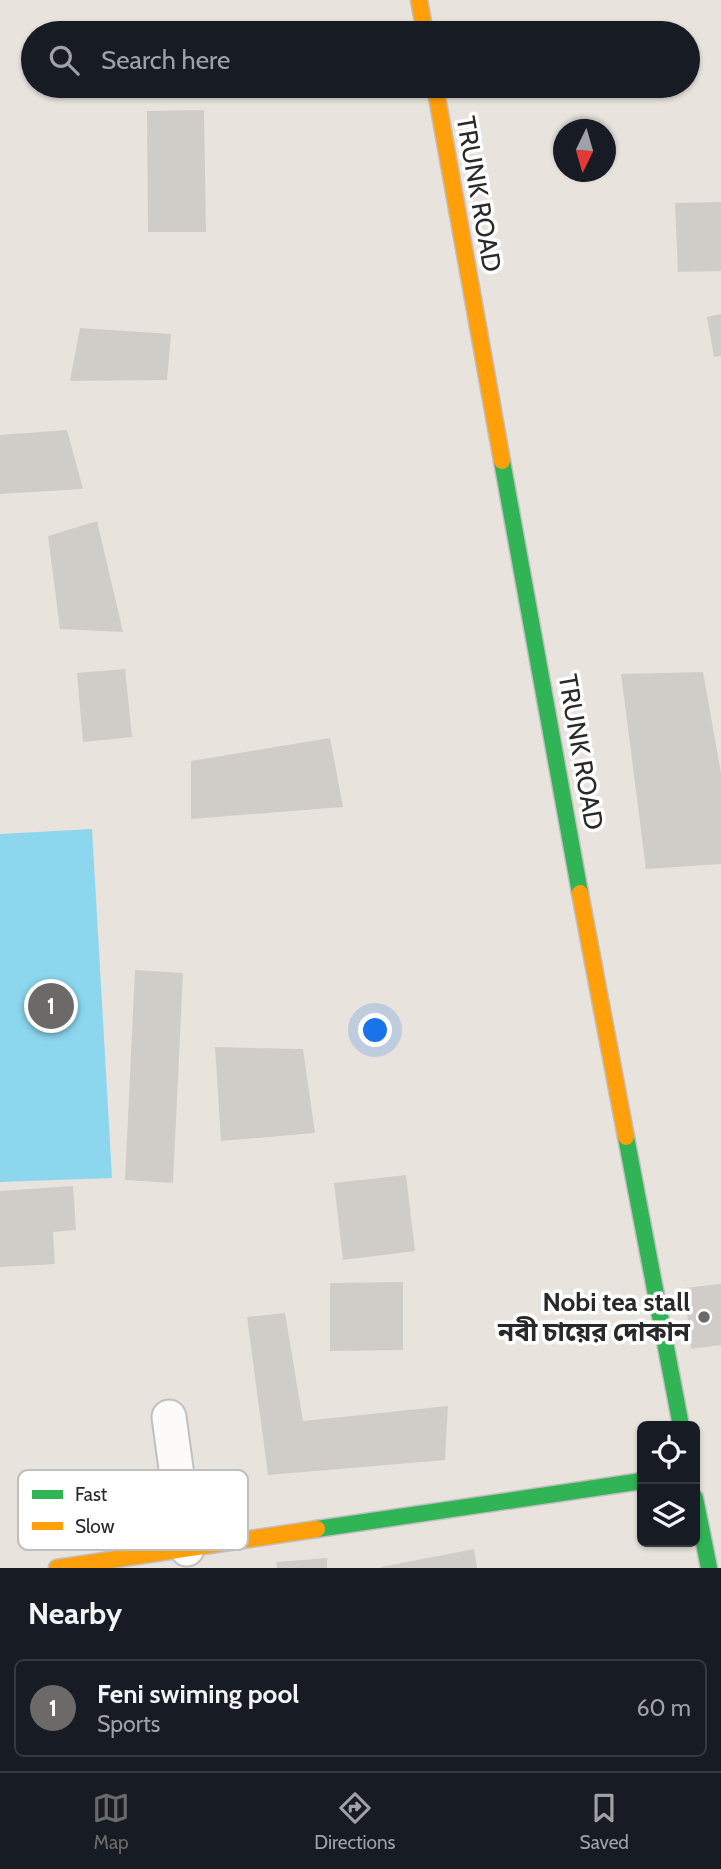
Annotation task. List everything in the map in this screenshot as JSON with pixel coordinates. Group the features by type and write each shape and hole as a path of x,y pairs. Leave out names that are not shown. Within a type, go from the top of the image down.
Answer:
{"main road":[{"path":"419,0 423,21"},
{"name":"TRUNK ROAD","path":"437,98 596,982 680,1421"},
{"path":"248,1540 637,1482"},
{"path":"700,1523 709,1568"},
{"path":"57,1568 180,1550"}],"street":[{"path":"169,1417 176,1470"}],"water":[{"path":"92,829 112,1178 0,1182 0,834"}],"building":[{"path":"204,110 206,232 148,232 147,111"},
{"path":"721,202 721,271 678,272 675,203"},
{"path":"721,314 721,356 714,357 707,317"},
{"path":"80,328 171,334 167,380 70,381"},
{"path":"67,430 83,489 0,494 0,435"},
{"path":"97,521 123,632 60,629 48,536"},
{"path":"125,669 132,737 83,742 77,673"},
{"path":"703,672 721,773 721,864 646,869 621,674"},
{"path":"330,738 343,807 191,819 191,761"},
{"path":"135,970 183,973 173,1183 125,1180"},
{"path":"215,1047 303,1049 315,1133 221,1141"},
{"path":"406,1175 415,1251 343,1260 334,1183"},
{"path":"73,1186 76,1230 53,1232 55,1264 0,1267 0,1191"},
{"path":"403,1282 403,1350 330,1351 330,1283"},
{"name":"Nobi tea stall নবী চায়ের দোকান","path":"721,1284 721,1345 691,1349 684,1288"},
{"path":"285,1313 303,1421 448,1406 445,1460 268,1475 247,1317"},
{"path":"474,1549 477,1568 381,1568 381,1567"},
{"path":"327,1558 327,1568 277,1568 276,1562"}],"traffic: fast":[{"path":"502,461 580,893"},
{"path":"626,1137 680,1421"},
{"path":"317,1529 637,1482"},
{"path":"700,1523 709,1568"}],"traffic: slow":[{"path":"419,0 423,21"},
{"path":"437,98 502,461"},
{"path":"580,893 626,1137"},
{"path":"248,1539 317,1529"},
{"path":"57,1568 177,1550"}],"place":[{"name":"Feni swiming pool","path":"51,1006"},
{"name":"Nobi tea stall নবী চায়ের দোকান","path":"704,1317"}]}
